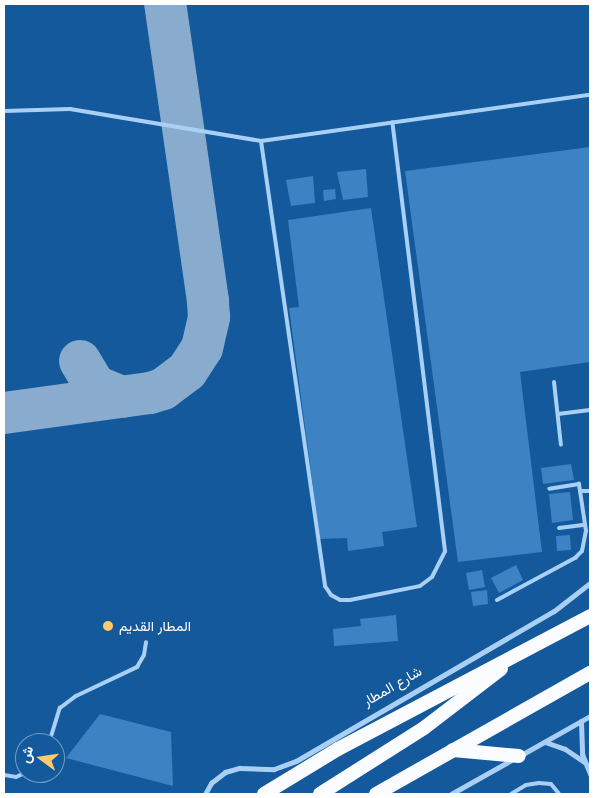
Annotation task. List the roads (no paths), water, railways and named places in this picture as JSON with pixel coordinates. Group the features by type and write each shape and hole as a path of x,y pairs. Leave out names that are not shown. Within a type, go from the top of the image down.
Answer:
{"highway":[{"name":"شارع المطار","path":"264,794 338,749 530,645 590,616"},
{"path":"320,794 424,728 530,645"},
{"path":"376,794 590,673"},
{"path":"452,750 519,756"}],"street":[{"name":"شارع المطار","path":"205,794 211,783 224,772 240,768 274,769 296,761 554,611 590,583"},
{"path":"451,794 590,716"},
{"path":"581,721 584,763 590,774"},
{"path":"545,742 565,749 584,763"}],"lane":[{"path":"4,111 70,109 262,141 590,95"},
{"path":"262,141 325,586 335,598 350,600 420,586 440,565 445,551 392,122"},
{"path":"554,382 561,444"},
{"path":"558,414 590,410"},
{"path":"497,600 579,556 586,539 578,484 549,489"},
{"path":"580,491 590,491"},
{"path":"559,528 585,525"},
{"path":"52,733 60,708 76,696 137,666 144,655 146,642"},
{"path":"584,763 590,760"},
{"path":"511,794 526,784 539,783 551,784 559,794"}],"place":[{"name":"المطار القديم","path":"108,626"}]}
